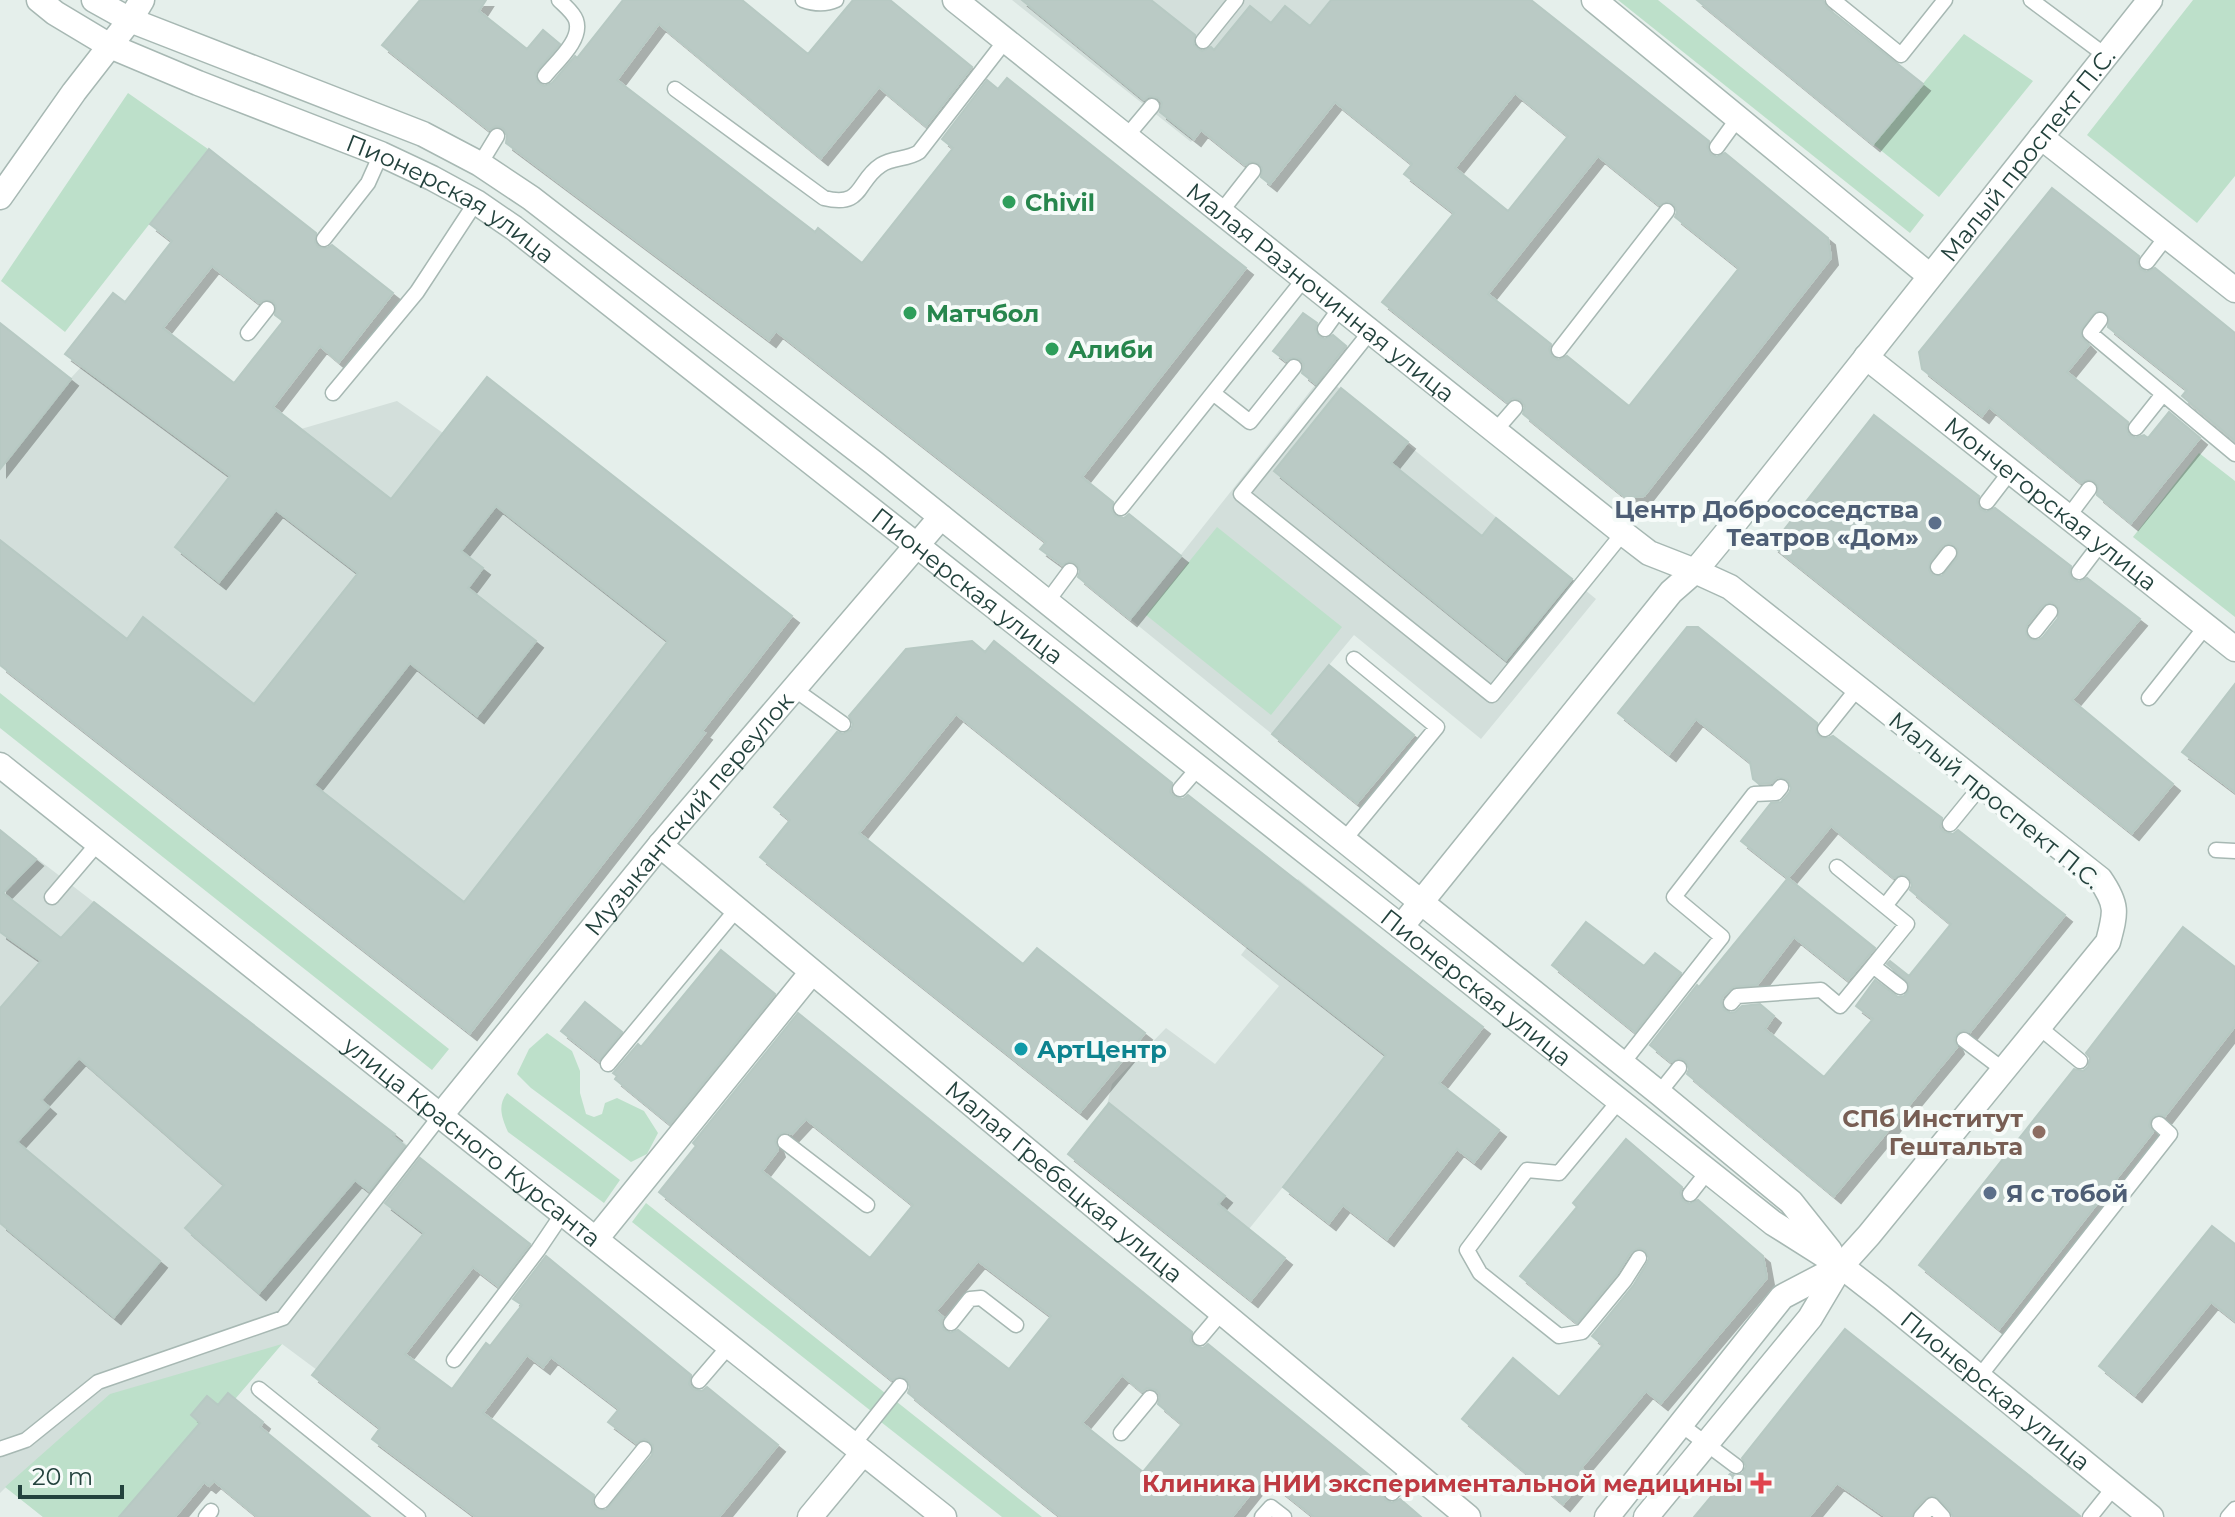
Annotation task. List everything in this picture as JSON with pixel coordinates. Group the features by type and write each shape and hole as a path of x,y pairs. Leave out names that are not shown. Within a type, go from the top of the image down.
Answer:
{"street":[{"name":"Пионерская улица","path":"39,0 110,46 381,154 476,202 514,228 1773,1223 1841,1266 2151,1517"},
{"name":"Пионерская улица","path":"94,0 136,10 423,134 480,164 531,198 874,463 1659,1093 1791,1202 1841,1266"},
{"name":"Малая Разночинная улица","path":"955,0 1623,533 1649,553 1695,571"},
{"path":"1594,0 1930,276"},
{"name":"Малый проспект П.С.","path":"1401,927 1671,592 1695,571 2150,0"},
{"path":"0,197 136,10"},
{"path":"2041,137 2235,290"},
{"name":"Мончегорская улица","path":"1866,357 2235,649"},
{"name":"Музыкантский переулок","path":"441,1115 660,845 941,517"},
{"name":"Малый проспект П.С.","path":"1646,1517 1810,1318 1841,1266 2005,1071 2108,942 2116,914 2111,894 2100,879 1730,587 1695,571"},
{"name":"улица Красного Курсанта","path":"0,765 944,1517"},
{"name":"Малая Гребецкая улица","path":"660,845 1468,1517"},
{"path":"596,1239 724,1093 812,972"},
{"name":"Малый проспект П.С.","path":"1607,1517 1782,1297 1841,1266"},
{"path":"810,1517 858,1449"}],"lane":[{"path":"545,76 575,38 577,22 559,0"},
{"path":"803,0 826,4 836,0"},
{"path":"1203,41 1236,0"},
{"path":"1833,0 1901,55 1945,0"},
{"path":"2031,0 2105,55"},
{"path":"675,89 824,198 846,201 881,165 919,152 1005,41"},
{"path":"1126,137 1152,106"},
{"path":"1717,147 1738,118"},
{"path":"480,164 497,136"},
{"path":"324,239 368,183 381,154"},
{"path":"1220,213 1253,171"},
{"path":"333,393 417,292 476,202"},
{"path":"1559,350 1667,211"},
{"path":"2147,262 2167,236"},
{"path":"1121,508 1304,279"},
{"path":"1325,329 1340,308"},
{"path":"248,333 267,309"},
{"path":"2100,320 2090,333 2235,454"},
{"path":"1370,332 1241,494 1492,695 1623,533"},
{"path":"1213,393 1250,422 1294,367"},
{"path":"2136,428 2163,394"},
{"path":"1495,431 1515,408"},
{"path":"1987,502 2010,472"},
{"path":"2068,517 2089,489"},
{"path":"2079,572 2101,543"},
{"path":"1938,567 1949,553"},
{"path":"1047,602 1070,571"},
{"path":"2035,631 2050,612"},
{"path":"2149,698 2206,626"},
{"path":"1344,840 1437,727 1354,659"},
{"path":"794,689 843,724"},
{"path":"1825,729 1857,689"},
{"path":"1180,789 1199,767"},
{"path":"1950,824 1981,786"},
{"path":"1622,1064 1722,937 1674,897 1754,794 1776,793 1781,787"},
{"path":"52,897 98,843"},
{"path":"2216,850 2235,851"},
{"path":"1731,1003 1737,996 1821,990 1840,1006 1907,924 1837,867"},
{"path":"1885,906 1902,884"},
{"path":"608,1064 736,910"},
{"path":"1873,966 1900,987"},
{"path":"2040,1028 2080,1061"},
{"path":"1964,1040 2005,1071"},
{"path":"1659,1093 1679,1068"},
{"path":"1619,1101 1559,1173 1527,1170 1467,1250 1480,1273 1559,1336 1582,1332 1639,1258"},
{"path":"0,1449 26,1440 98,1382 283,1318 441,1115"},
{"path":"1979,1377 2170,1134 2159,1124"},
{"path":"785,1142 867,1205"},
{"path":"1690,1194 1708,1171"},
{"path":"454,1360 563,1213"},
{"path":"951,1323 970,1299 981,1298 1016,1325"},
{"path":"1200,1338 1222,1312"},
{"path":"699,1381 729,1346"},
{"path":"858,1449 900,1386"},
{"path":"259,1389 418,1517"},
{"path":"1121,1433 1150,1398"},
{"path":"1680,1424 1736,1466"},
{"path":"602,1501 644,1449"},
{"path":"1392,1493 1410,1469"},
{"path":"2090,1517 2114,1487"},
{"path":"1921,1517 1932,1505 1943,1517"},
{"path":"1262,1517 1271,1507 1284,1517"},
{"path":"2228,1517 2235,1509"}],"shaded area":[{"path":"1012,0 1330,0 1270,75 1253,63 1191,142"},
{"path":"5,327 71,378 82,366 230,476 281,413 301,429 397,401 443,433 487,377 792,616 729,697 714,686 688,720 705,733 470,1033 0,665 0,334"},
{"path":"1323,375 1596,599 1481,739 1354,635 1272,734 1130,619"},
{"path":"0,830 395,1134 427,1163 392,1208 424,1233 317,1370 282,1344 235,1399 207,1396 191,1415 200,1423 119,1517 43,1517 6,1487 0,1493"},
{"path":"1298,879 1483,1027 1329,1223 1283,1187 1249,1229 1218,1204 1184,1246 1068,1154 1107,1105 1112,1084 1166,1028 1215,1064 1279,986 1241,955"}],"green space":[{"path":"1618,0 1658,0 1924,215 1910,233"},
{"path":"2193,0 2235,0 2235,176 2197,223 2087,135"},
{"path":"1964,34 2033,81 1939,197 1873,144"},
{"path":"128,93 208,149 65,332 1,281"},
{"path":"2199,453 2235,481 2235,617 2133,537"},
{"path":"1217,527 1342,627 1271,715 1146,615"},
{"path":"0,693 449,1049 432,1070 0,728"},
{"path":"547,1033 572,1051 580,1071 580,1093 586,1114 594,1117 602,1114 605,1103 617,1098 644,1111 658,1133 647,1154 631,1162 531,1088 517,1074 529,1049"},
{"path":"507,1093 620,1180 604,1203 508,1132 501,1107"},
{"path":"646,1203 885,1393 871,1411 632,1222"},
{"path":"282,1344 235,1399 218,1405 207,1397 191,1415 200,1423 119,1517 43,1517 5,1487 110,1394"},
{"path":"897,1402 1042,1517 1002,1517 881,1422"}],"building":[{"path":"420,0 486,0 479,11 527,49 543,30 560,44 535,73 538,83 544,86 552,83 575,56 577,58 623,0 742,0 808,54 853,0 890,0 972,67 926,126 879,87 821,158 659,24 617,80 815,232 818,228 862,263 953,148 942,139 987,80 998,89 1007,78 1246,268 1082,477 1113,502 1115,516 1124,518 1129,514 1181,556 1130,619 1078,577 1080,571 1077,564 1070,561 1062,565 1040,549 1046,542 776,331 769,340 506,143 507,135 503,128 496,126 489,130 382,45"},
{"path":"1022,0 1151,0 1195,35 1194,45 1202,51 1211,47 1214,50 1250,6 1271,23 1285,6 1310,26 1331,0 1531,0 1709,141 1707,147 1711,155 1717,157 1725,153 1828,238 1831,258 1644,496 1626,498 1523,414 1525,406 1521,400 1513,398 1507,402 1382,302 1454,213 1404,174 1412,164 1335,102 1270,184 1261,177 1262,168 1258,163 1245,165 1201,130 1194,139 1160,112 1162,103 1158,98 1149,96 1144,100","holes":["1515,93 1568,136 1508,211 1455,168","1598,156 1659,205 1668,201 1674,204 1675,217 1739,268 1629,406 1567,356 1558,360 1552,357 1551,344 1488,294"]},
{"path":"1697,0 1823,0 1827,8 1923,84 1873,144"},
{"path":"209,149 316,233 318,247 332,245 393,293 339,362 320,346 273,407 391,499 487,377 792,616 702,731 705,733 470,1033 0,665 0,540 127,639 143,617 254,704 358,573 276,510 219,582 175,547 230,476 65,354 113,293 125,302 172,241 150,224","holes":["212,266 259,303 273,301 275,315 283,321 234,383 163,328","496,506 668,641 464,902 314,785 410,663 477,716 536,641 468,588 483,568 461,551"]},
{"path":"2052,188 2139,256 2140,269 2146,272 2155,268 2235,333 2235,441 2182,396 2187,390 2108,327 2109,317 2105,312 2096,311 2082,328 2081,337 2089,345 2067,372 2128,422 2129,435 2148,438 2169,412 2200,438 2131,523 2097,495 2098,486 2094,481 2081,483 1989,407 1982,416 1922,369 1919,352"},
{"path":"1303,313 1317,323 1315,329 1319,337 1325,339 1333,335 1346,346 1316,384 1302,373 1304,364 1300,359 1286,361 1273,351"},
{"path":"0,323 71,379 0,469"},
{"path":"1341,388 1408,442 1391,463 1482,536 1496,518 1572,579 1506,660 1274,471"},
{"path":"1874,415 1979,496 1980,509 1986,512 1995,508 2071,566 2069,572 2072,579 2079,582 2087,578 2140,619 2072,700 2173,784 2132,833 1772,545","holes":["1950,543 1958,549 1957,558 1942,576 1932,575 1930,562 1942,546","2051,602 2059,608 2058,618 2042,638 2029,639 2027,625 2042,606"]},
{"path":"1687,627 1698,627 1817,723 1819,737 1833,736 1942,818 1940,827 1944,832 1953,834 1958,830 2065,915 1970,1032 1964,1030 1957,1033 1954,1040 1957,1047 1834,1196 1687,1074 1686,1061 1680,1058 1671,1062 1650,1045 1788,878 1741,841 1771,803 1781,802 1789,793 1788,780 1778,777 1771,783 1759,784 1753,779 1750,762 1696,719 1669,754 1618,713","holes":["1831,826 1894,878 1903,874 1909,877 1910,890 1951,924 1909,976 1890,961 1887,964 1909,983 1908,992 1898,997 1875,980 1856,1006 1873,1019 1824,1077 1765,1029 1774,1016 1760,1004 1742,1006 1730,1013 1724,1010 1721,1002 1733,987 1757,985 1794,937 1848,980 1875,948 1788,878"]},
{"path":"972,641 985,652 994,641 1172,783 1170,792 1174,797 1183,799 1188,795 1483,1027 1439,1083 1499,1130 1474,1162 1457,1149 1387,1239 1343,1205 1329,1223 1283,1187 1386,1055 956,714 859,833 1023,964 1037,948 1145,1033 1080,1112 760,857 790,820 774,807 837,732 843,734 851,730 853,724 849,716 906,649"},
{"path":"1329,665 1414,735 1357,803 1272,734"},
{"path":"2235,684 2235,792 2182,752"},
{"path":"0,830 36,859 3,893 61,938 94,902 395,1134 393,1136 405,1146 369,1191 355,1180 259,1293 185,1228 224,1185 79,1058 41,1100 49,1107 17,1142 160,1261 114,1317 0,1223 0,1008 41,961 0,932"},
{"path":"1586,922 1644,966 1655,953 1681,973 1635,1032 1552,965"},
{"path":"2183,927 2235,967 2235,1026 2165,1116 2157,1114 2151,1118 2149,1126 2153,1132 1999,1329 1919,1265 2074,1069 2083,1071 2088,1067 2090,1058 2086,1053"},
{"path":"721,950 775,994 670,1124 615,1079 617,1076 613,1073 638,1044 641,1047"},
{"path":"585,1002 622,1032 599,1061 561,1031"},
{"path":"798,1013 1192,1332 1190,1341 1194,1346 1203,1348 1208,1344 1384,1487 1382,1493 1385,1500 1392,1503 1400,1499 1421,1517 1314,1517 1264,1477 1232,1517 1061,1517 908,1393 910,1387 907,1379 901,1376 892,1380 659,1192 696,1146 693,1143","holes":["806,1119 913,1205 870,1258 762,1171 778,1150 775,1141 778,1135 786,1132 792,1134","978,1261 1051,1316 1009,1369 958,1330 950,1333 944,1330 943,1317 936,1311","1122,1375 1142,1392 1147,1388 1156,1390 1160,1395 1158,1404 1182,1424 1143,1472 1082,1423"]},
{"path":"1109,1103 1225,1196 1218,1204 1285,1258 1251,1300 1068,1154"},
{"path":"1626,1139 1682,1187 1680,1193 1683,1201 1689,1204 1698,1200 1763,1256 1767,1278 1661,1403 1646,1391 1581,1468 1588,1474 1563,1504 1462,1419 1513,1358 1559,1397 1603,1345 1592,1336 1633,1286 1649,1258 1645,1250 1639,1248 1631,1252 1577,1323 1520,1276 1577,1207 1573,1203"},
{"path":"420,1158 530,1244 498,1286 473,1267 405,1354 452,1389 486,1343 490,1346 522,1305 513,1299 546,1256 691,1375 689,1384 693,1389 702,1391 707,1387 778,1445 719,1517 476,1517 372,1439 380,1428 312,1375 424,1233 385,1203","holes":["527,1355 543,1367 551,1357 619,1409 608,1422 636,1443 645,1439 653,1445 652,1455 606,1510 596,1509 592,1504 594,1495 483,1413"]},
{"path":"2212,1226 2235,1244 2235,1321 2211,1302 2135,1395 2099,1366"},
{"path":"1845,1329 2080,1517 1953,1517 1934,1495 1925,1498 1911,1517 1886,1517 1837,1483 1809,1517 1694,1517 1730,1474 1736,1476 1743,1473 1746,1466 1742,1458"},
{"path":"228,1393 263,1422 260,1427 370,1517 258,1517 214,1481 209,1486 204,1482 175,1517 119,1517 200,1423 191,1415 207,1396 218,1405"}],"place":[{"name":"Chivil","path":"1009,202"},
{"name":"Матчбол","path":"910,313"},
{"name":"Алиби","path":"1052,349"},
{"name":"Центр Добрососедства Театров «Дом»","path":"1935,523"},
{"name":"АртЦентр","path":"1021,1049"},
{"name":"СПб Институт Гештальта","path":"2039,1132"},
{"name":"Я с тобой","path":"1990,1193"},
{"name":"Клиника НИИ экспериментальной медицины","path":"1761,1483"}]}
